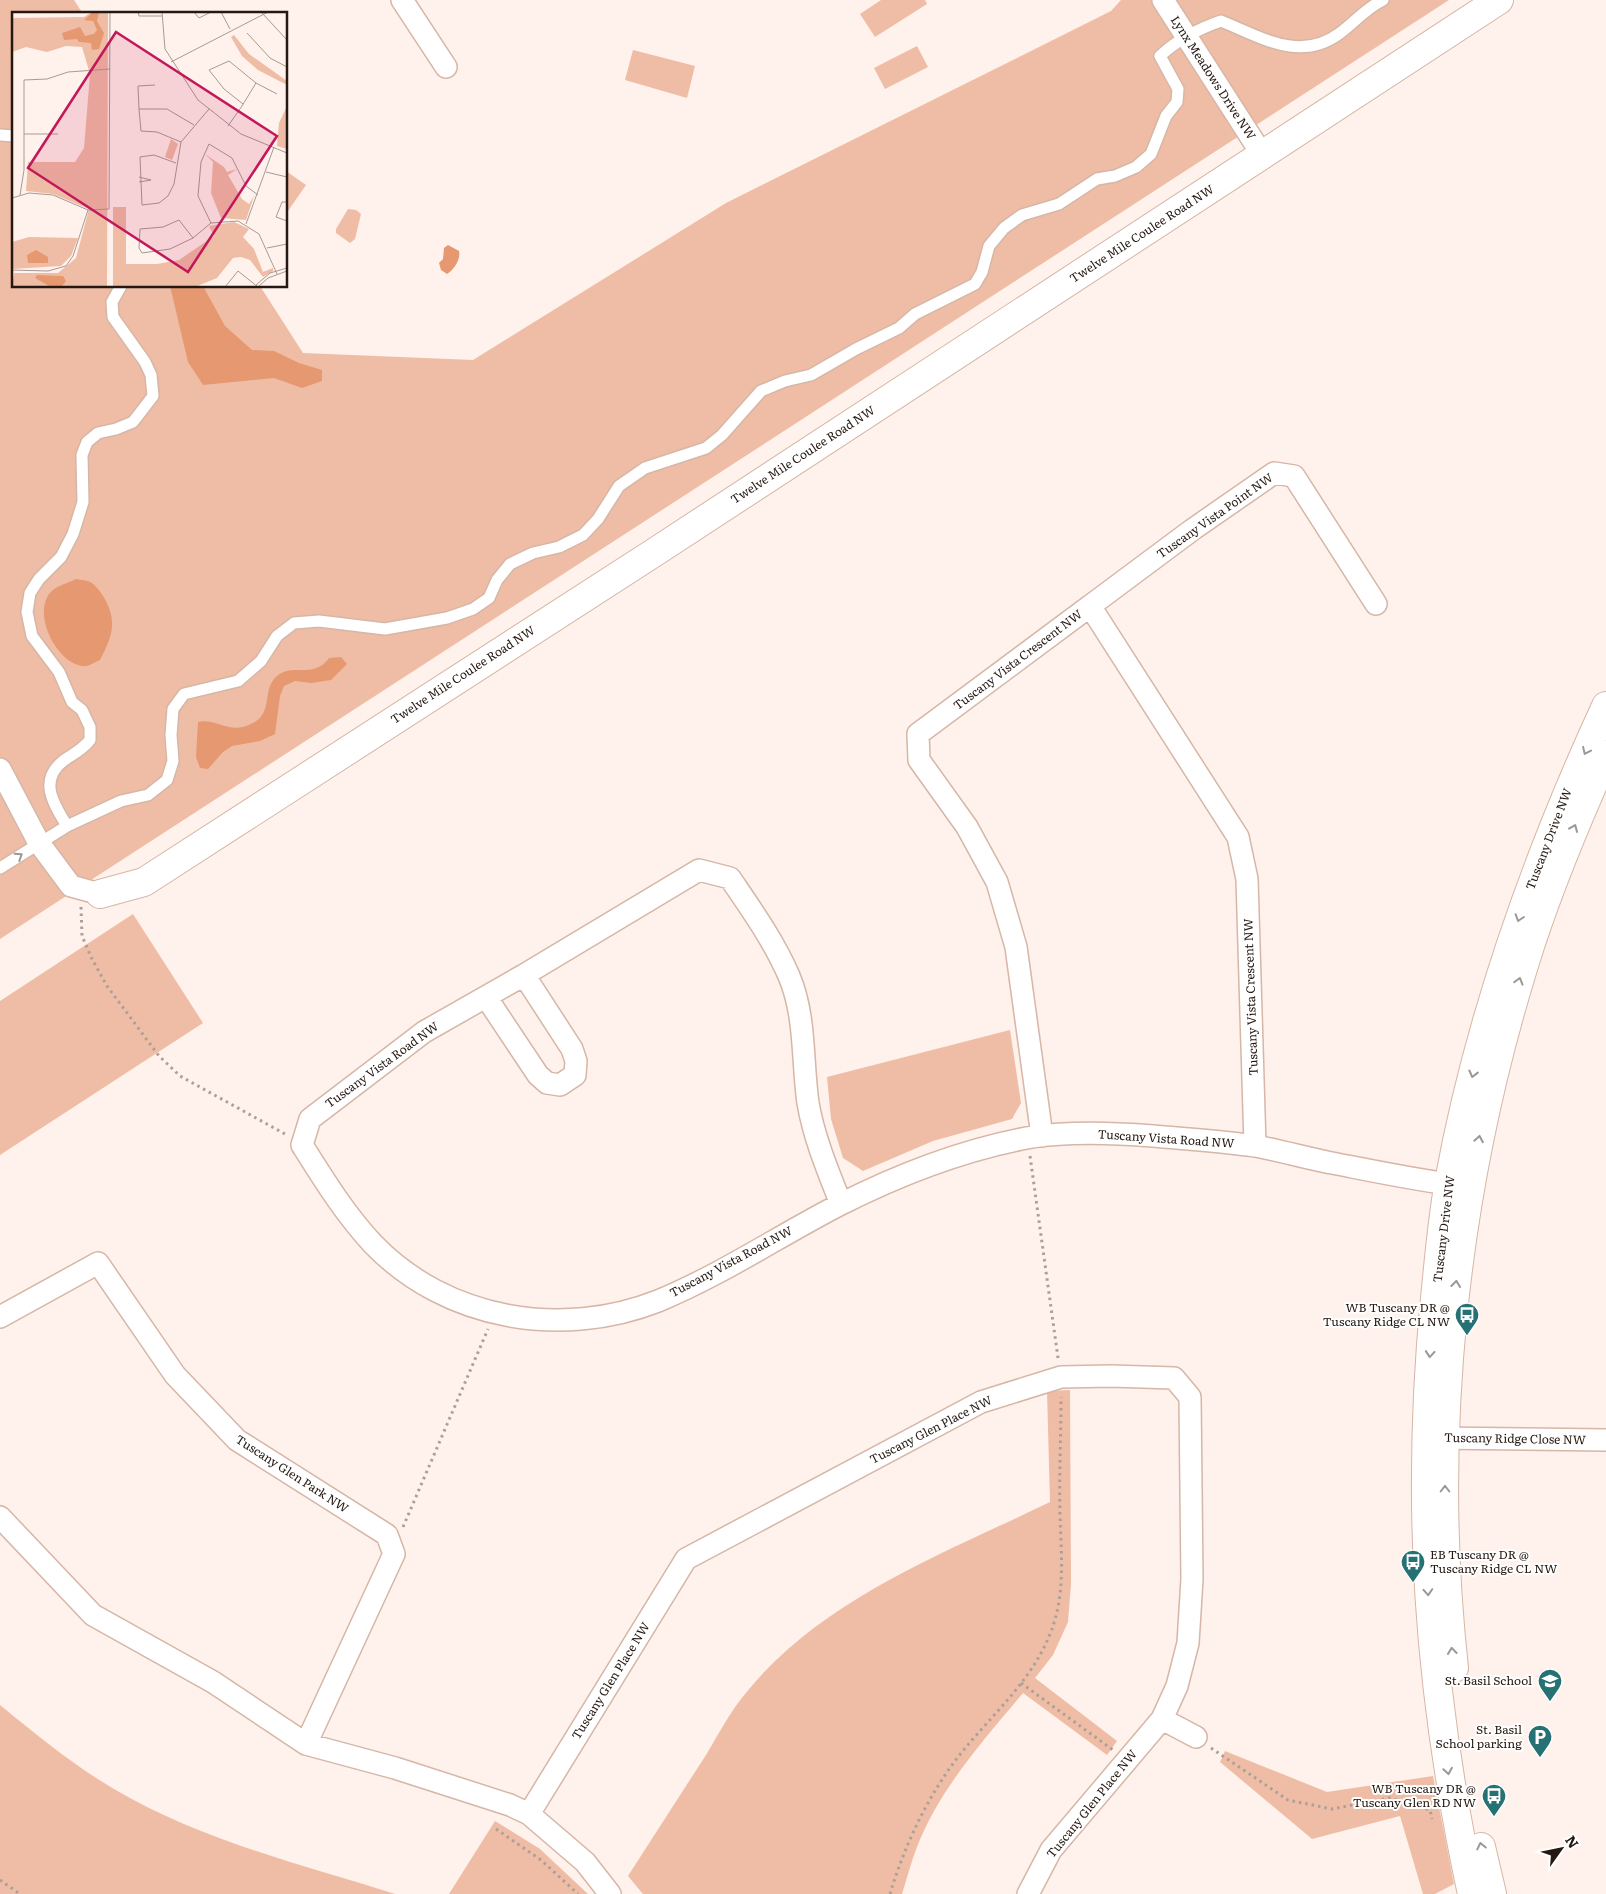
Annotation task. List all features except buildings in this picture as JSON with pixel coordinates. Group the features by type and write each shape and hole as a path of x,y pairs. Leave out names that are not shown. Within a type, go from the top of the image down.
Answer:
{"street":[{"path":"402,0 446,67"},
{"name":"Lynx Meadows Drive NW","path":"1163,0 1263,156"},
{"name":"Twelve Mile Coulee Road NW","path":"92,892 144,882 1263,156 1499,0"},
{"name":"Tuscany Vista Point NW","path":"1090,606 1192,530 1274,473 1294,476 1376,604"},
{"name":"Tuscany Vista Crescent NW","path":"1035,1137 1016,947 997,882 967,827 919,760 918,734 1090,606 1238,837 1247,879 1255,1146"},
{"name":"Tuscany Drive NW","path":"1492,1894 1467,1771 1452,1656 1445,1527 1435,1438 1433,1323 1460,1185 1479,1048 1521,910 1575,772 1606,706"},
{"name":"Tuscany Drive NW","path":"1460,1185 1524,964 1562,856 1606,755"},
{"path":"0,769 39,843 71,886 92,892"},
{"name":"Tuscany Vista Road NW","path":"841,1204 822,1156 808,1104 802,1025 789,977 764,929 730,878 698,870 524,975 424,1032 310,1119 302,1146 335,1197 375,1245 412,1277 452,1300 493,1314 525,1319 572,1320 613,1314 657,1301 717,1272 841,1204 917,1169 980,1148 1035,1137 1115,1133 1255,1146 1336,1164 1460,1185"},
{"path":"486,997 538,1075 547,1083 560,1085 575,1075 576,1061 572,1049 524,975"},
{"name":"Tuscany Glen Park NW","path":"0,1317 98,1263 175,1374 237,1440 387,1535"},
{"name":"Tuscany Glen Place NW","path":"529,1814 686,1559 982,1402 1061,1377 1174,1378 1190,1397 1192,1579 1188,1643 1177,1686 1162,1720 1051,1850 1028,1894"},
{"name":"Tuscany Drive NW","path":"1435,1438 1425,1525 1433,1654 1448,1772 1472,1894"},
{"name":"Tuscany Ridge Close NW","path":"1435,1438 1606,1440"},
{"path":"0,1517 93,1615 213,1682 306,1744 395,1768 510,1805 529,1814 584,1862 610,1894"},
{"path":"306,1744 394,1554 387,1535"},
{"path":"1162,1720 1196,1737"}],"lane":[{"path":"0,868 67,826 121,802 148,795 167,780 173,761 171,735 173,709 184,694 238,681 261,661 277,636 294,623 319,621 385,629 447,618 473,609 489,598 497,580 510,564 533,554 558,547 583,535 598,519 619,486 645,468 706,448 722,435 761,391 785,381 811,375 856,348 899,328 915,314 975,284 982,272 988,246 1004,228 1022,215 1059,204 1097,179 1115,176 1136,167 1151,154 1166,116 1177,102 1178,89 1160,56 1186,36 1200,28 1221,21 1283,46 1308,48 1325,43 1341,32 1357,16 1383,0"},
{"path":"67,826 54,805 49,787 52,772 64,761 82,750 90,740 90,727 82,710 72,702 59,672 32,636 27,612 30,592 38,579 61,558 73,534 83,502 82,455 87,442 98,433 116,429 133,422 153,396 151,375 113,316 112,302 120,288"}],"path":[{"path":"92,892 80,913 82,936 107,986 159,1056 180,1076 273,1126 302,1146"},
{"path":"890,1894 919,1822 939,1785 961,1754 1020,1683 1039,1656 1050,1633 1063,1578 1060,1514 1061,1377 1035,1137"},
{"path":"387,1535 404,1526 487,1334 493,1314"},
{"path":"1020,1683 1128,1760"},
{"path":"1196,1737 1288,1800 1332,1810 1390,1798 1430,1810 1435,1828"},
{"path":"496,1829 540,1860 578,1894"},
{"path":"0,1880 20,1894"}],"shaded area":[{"path":"0,0 74,0 82,12 12,12 12,288 261,288 303,353 473,360 726,203 1111,11 1121,0 1449,0 0,939"},
{"path":"881,0 925,0 927,4 875,37 860,14"},
{"path":"917,46 928,67 885,89 874,68"},
{"path":"633,50 695,66 687,98 625,80"},
{"path":"288,172 306,185 288,211"},
{"path":"348,209 356,210 361,214 355,239 350,243 336,233 336,229"},
{"path":"448,245 459,251 459,257 452,270 447,274 441,270 439,263 443,259 444,248"},
{"path":"170,288 204,288 225,326 252,350 274,351 299,363 322,370 322,381 302,388 274,378 203,385 188,362"},
{"path":"76,579 89,581 96,586 106,601 112,617 110,637 100,660 84,666 73,663 56,648 46,626 44,614 45,603 49,594 58,587"},
{"path":"341,657 347,664 331,680 311,683 295,681 284,686 280,696 275,734 260,741 232,746 223,752 208,769 200,768 196,757 198,722 204,721 237,728 253,723 264,712 270,685 280,674 294,670 309,670 323,665 329,658"},
{"path":"133,914 203,1023 0,1155 0,1001"},
{"path":"1010,1030 1021,1103 1012,1119 933,1141 863,1171 843,1158 831,1119 827,1077"},
{"path":"1070,1390 1071,1584 1068,1622 1053,1655 1035,1678 1117,1741 1107,1755 1023,1693 950,1785 927,1825 917,1847 902,1894 643,1894 628,1876 734,1708 776,1661 810,1631 847,1605 886,1582 1050,1502 1047,1391"},
{"path":"0,1705 84,1770 147,1807 216,1837 395,1894 0,1894"},
{"path":"1225,1751 1327,1792 1433,1776 1454,1884 1435,1894 1423,1894 1400,1816 1312,1839 1220,1762"},
{"path":"495,1821 540,1849 588,1894 449,1894"}],"place":[{"name":"WB Tuscany DR @ Tuscany Ridge CL NW","path":"1467,1336"},
{"name":"EB Tuscany DR @ Tuscany Ridge CL NW","path":"1413,1583"},
{"name":"St. Basil School","path":"1550,1702"},
{"name":"St. Basil School parking","path":"1540,1758"},
{"name":"WB Tuscany DR @ Tuscany Glen RD NW","path":"1494,1817"}]}
